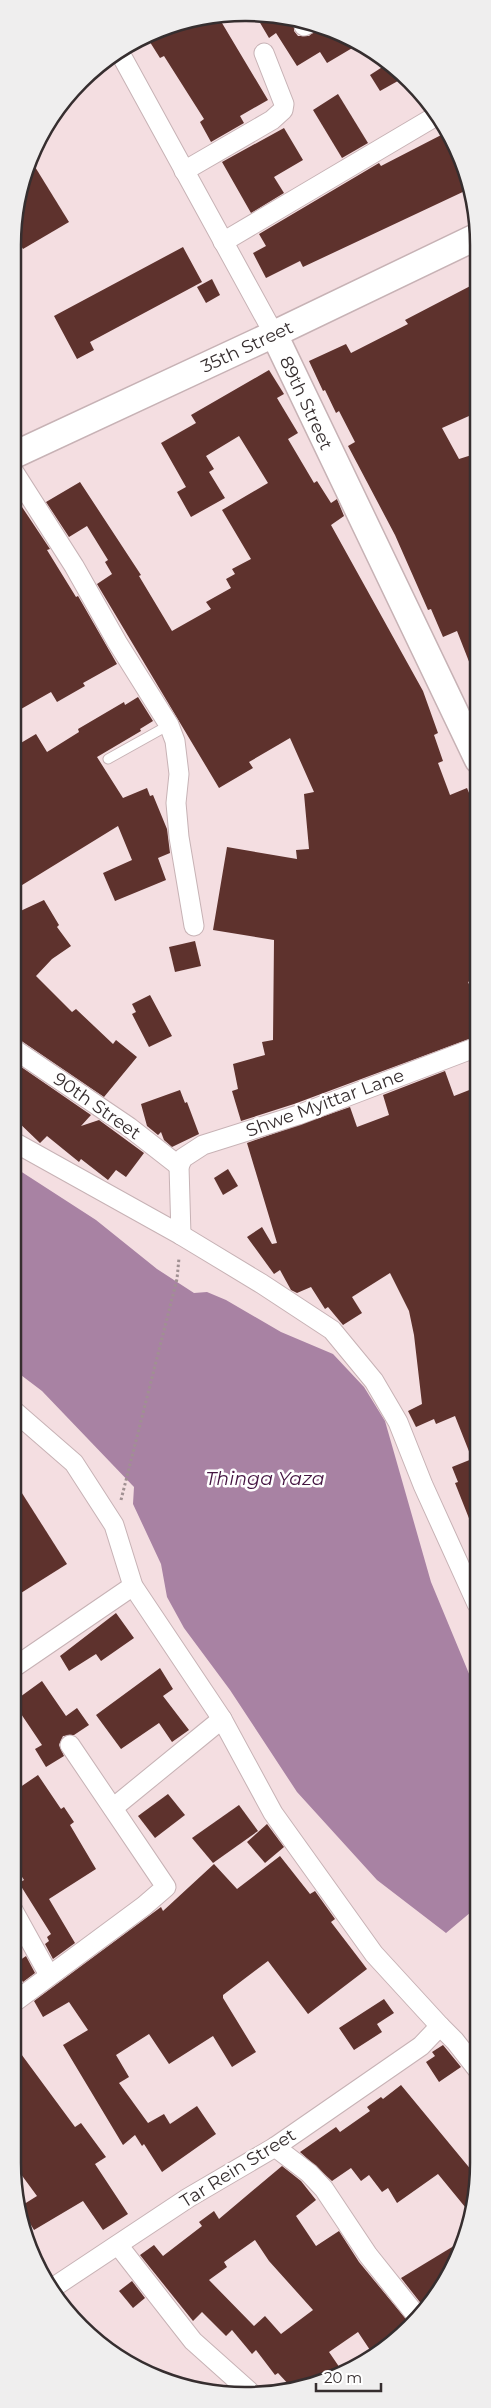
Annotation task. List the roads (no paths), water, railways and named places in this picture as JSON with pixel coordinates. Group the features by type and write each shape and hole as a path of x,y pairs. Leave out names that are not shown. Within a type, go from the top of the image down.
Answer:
{"main road":[{"name":"35th Street","path":"21,452 470,240"},
{"name":"89th Street","path":"274,334 470,743"}],"street":[{"path":"184,171 272,120 283,110 284,104 264,53"},
{"name":"89th Street","path":"123,58 274,334"},
{"path":"223,242 431,119"},
{"path":"21,483 74,566 117,642 169,725 175,741 179,774 176,803 179,837 194,926"},
{"name":"Shwe Myittar Lane","path":"179,1166 183,1158 203,1145 298,1115 470,1050"},
{"name":"90th Street","path":"21,1054 129,1127 179,1166"},
{"path":"21,1146 181,1235 332,1330 374,1381 398,1422 423,1485 470,1589"},
{"path":"179,1166 181,1235"},
{"path":"21,1417 74,1463 114,1525 133,1586 222,1719 273,1813 374,1954 470,2062"},
{"path":"21,1663 133,1586"},
{"path":"113,1808 222,1719"},
{"path":"21,1997 144,1906 166,1887 70,1745"},
{"path":"21,1924 49,1975"},
{"name":"Tar Rein Street","path":"57,2285 188,2198 275,2146 421,2046 440,2026"},
{"path":"275,2146 309,2173 324,2189 368,2255 413,2311"},
{"path":"118,2245 193,2341 244,2387"}],"lane":[{"path":"108,759 169,725"}],"water":[{"name":"Thinga Yaza","path":"21,1172 96,1220 157,1269 194,1293 207,1292 226,1300 281,1332 333,1354 364,1387 385,1421 431,1582 470,1676 470,1913 446,1933 377,1880 297,1792 230,1690 184,1628 167,1597 161,1564 133,1504 134,1487 42,1391 21,1375"}]}
